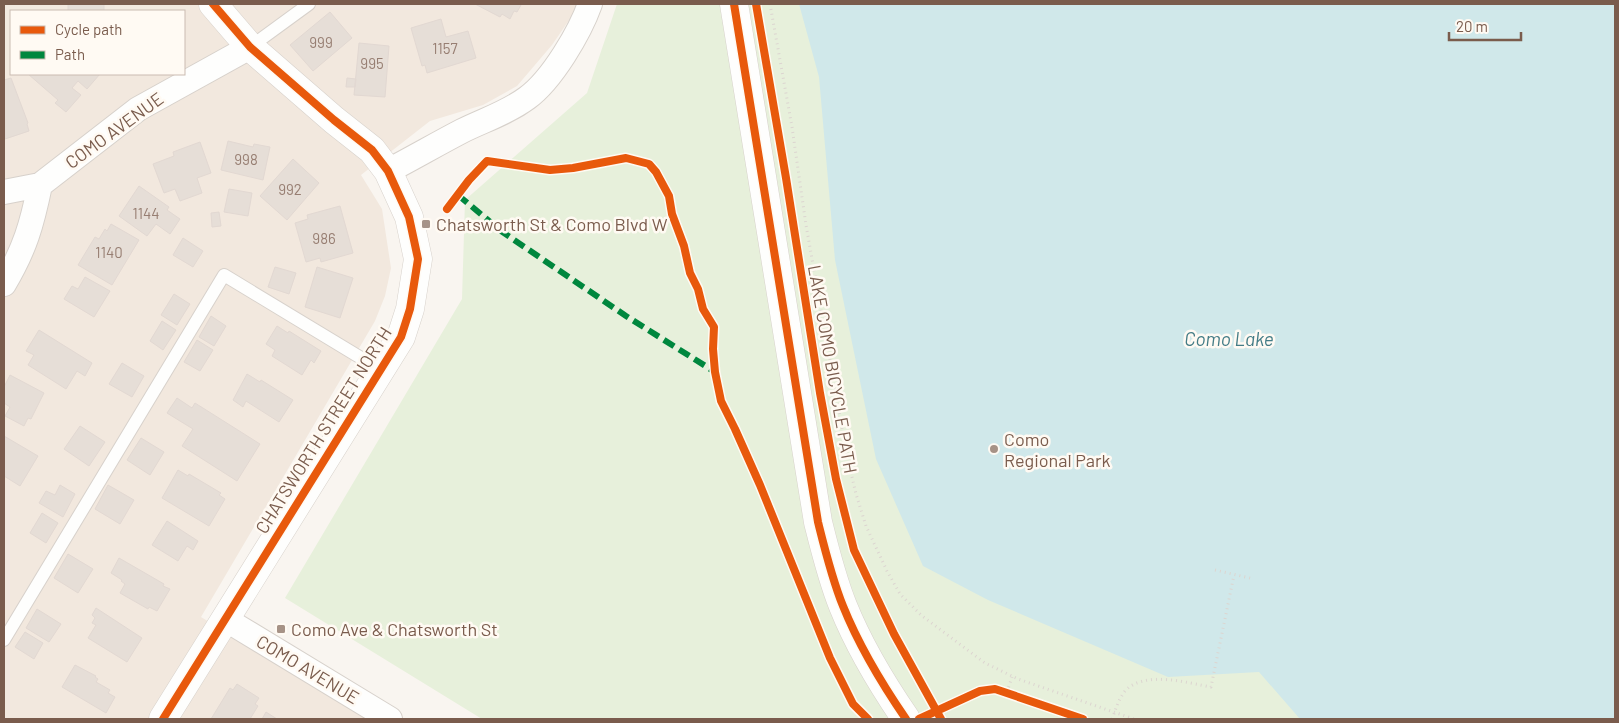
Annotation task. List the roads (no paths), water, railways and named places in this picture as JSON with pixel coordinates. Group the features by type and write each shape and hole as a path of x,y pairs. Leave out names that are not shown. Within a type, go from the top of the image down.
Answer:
{"street":[{"name":"CHATSWORTH STREET NORTH","path":"162,719 401,337 410,309 418,260 409,217 388,170 372,150 334,120 250,47 213,4"},
{"path":"388,170 528,98 546,80 564,54 583,23 590,4"},
{"path":"734,4 818,522 843,606 881,681 906,719"},
{"name":"COMO AVENUE","path":"4,192 40,185 138,109 250,47"},
{"path":"4,284 18,260 32,224 40,185"},
{"name":"COMO AVENUE","path":"225,619 390,719"}],"lane":[{"path":"250,47 309,4"},
{"path":"4,640 224,275 381,370"}],"water":[{"name":"Como Lake","path":"799,4 1615,4 1615,719 1300,719 1259,672 1168,677 988,600 923,566 876,459 835,260 819,77"}],"place":[{"name":"Chatsworth St & Como Blvd W","path":"426,224"},
{"name":"Como Regional Park","path":"994,449"},
{"name":"Como Ave & Chatsworth St","path":"281,629"}]}
